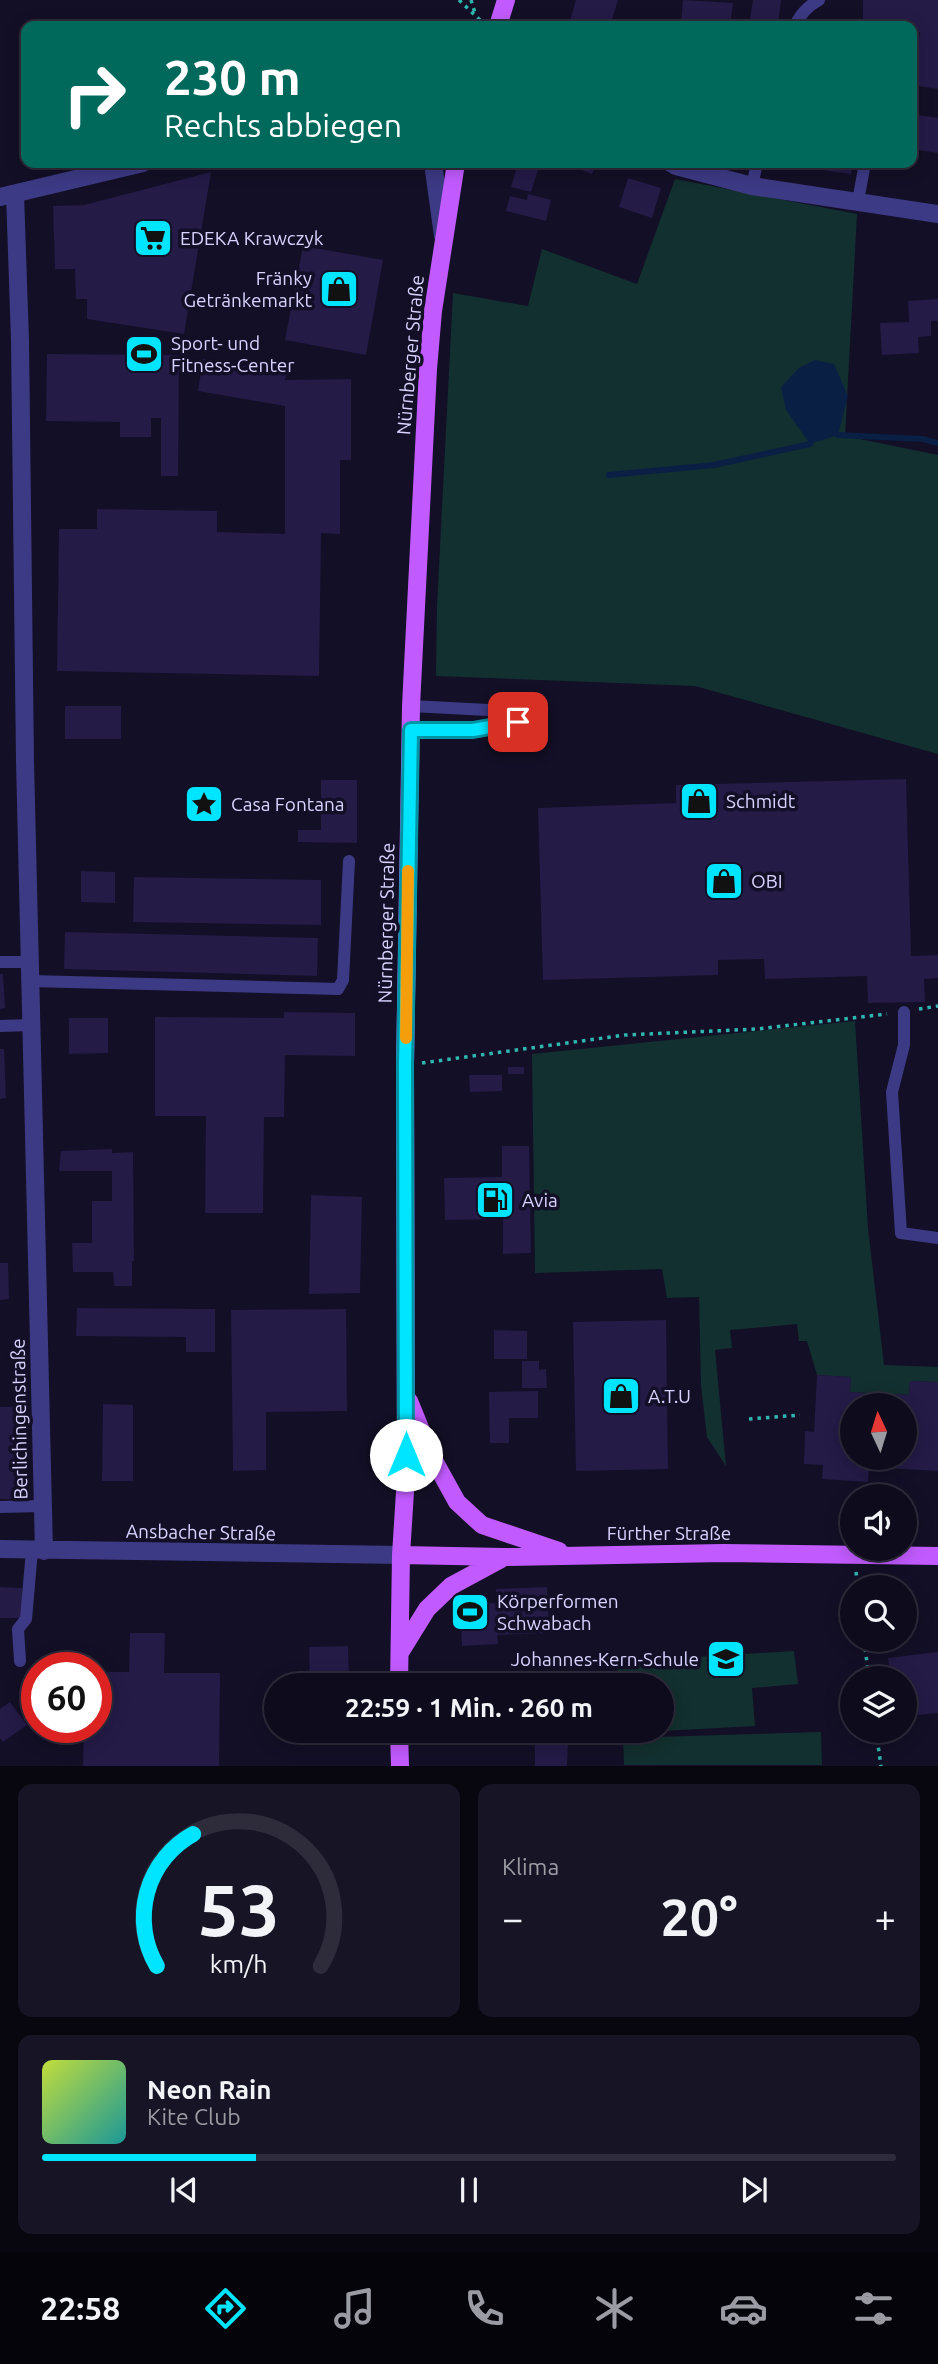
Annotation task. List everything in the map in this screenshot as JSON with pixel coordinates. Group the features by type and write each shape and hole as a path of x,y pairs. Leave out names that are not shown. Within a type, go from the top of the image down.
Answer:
{"main road":[{"path":"500,21 506,0"},
{"name":"Nürnberger Straße","path":"400,1673 406,1392 405,1065 411,706 428,369 443,237 455,168"},
{"path":"406,1392 431,1455 457,1502 482,1525 569,1555"},
{"name":"Fürther Straße","path":"401,1555 505,1557 723,1553 938,1556"},
{"path":"400,1653 427,1609 451,1586 505,1557"},
{"path":"400,1743 400,1766"}],"street":[{"path":"8,195 123,168"},
{"path":"434,168 443,237"},
{"path":"689,168 752,186 938,214"},
{"name":"Berlichingenstraße","path":"8,195 20,340 25,761 43,1506 38,1550"},
{"name":"Ansbacher Straße","path":"0,1549 401,1555"}],"lane":[{"path":"797,21 810,5 820,0"},
{"path":"752,186 756,168"},
{"path":"858,201 864,168"},
{"path":"411,706 488,710 518,722 473,730 411,730"},
{"path":"30,981 338,989 343,980 349,861"},
{"path":"0,962 30,962"},
{"path":"904,1012 904,1045 892,1092 901,1233 938,1238"},
{"path":"0,1026 31,1025"},
{"path":"0,1507 43,1506"},
{"path":"20,1661 18,1629 26,1619 38,1550"}],"path":[{"path":"459,0 482,21"},
{"path":"471,0 475,15"},
{"path":"405,1065 625,1035 757,1029 938,1006"},
{"path":"749,1419 800,1415"},
{"path":"878,1743 881,1766"}],"green space":[{"path":"675,179 857,214 845,436 938,455 938,754 695,686 436,676 437,606 453,293 528,306 542,249 637,284"},
{"path":"855,1021 868,1228 884,1365 938,1367 938,1382 910,1381 909,1393 850,1392 851,1377 817,1375 807,1341 799,1341 797,1324 730,1330 732,1348 715,1350 726,1466 707,1437 701,1386 699,1297 667,1298 662,1269 535,1273 532,1054"},
{"path":"794,1651 798,1684 752,1688 755,1726 674,1730 674,1673 618,1673 617,1662"},
{"path":"821,1732 822,1765 624,1765 623,1743 674,1743 674,1736"}],"water":[{"path":"815,360 834,364 848,396 838,435 810,444 786,410 781,387 799,368"}],"building":[{"path":"576,0 618,0 612,21 570,21"},
{"path":"683,0 733,3 731,21 681,21"},
{"path":"753,0 781,0 779,21 750,21"},
{"path":"863,0 938,0 938,89 917,86 920,32 917,32 917,21 863,21"},
{"path":"917,115 938,118 938,153 917,150"},
{"path":"517,168 539,168 531,192 511,187"},
{"path":"576,168 594,168 592,174"},
{"path":"808,168 852,168 851,174"},
{"path":"211,172 184,334 87,319 87,299 76,299 75,269 55,269 53,206 84,205"},
{"path":"628,178 661,188 652,218 619,207"},
{"path":"528,194 551,200 546,221 506,211 510,196 527,200"},
{"path":"303,246 383,260 366,355 285,340"},
{"path":"938,299 938,321 931,321 931,336 918,337 919,353 882,355 880,323 909,322 908,301"},
{"path":"47,354 179,355 178,476 161,476 161,418 151,418 151,437 120,437 120,422 46,421"},
{"path":"203,359 287,373 285,380 351,379 351,460 340,460 340,534 321,533 319,676 57,671 59,529 97,529 97,509 217,511 217,532 285,534 285,406 198,391"},
{"path":"65,706 121,706 121,739 65,739"},
{"name":"OBI","path":"906,779 911,956 938,955 938,978 924,979 925,1002 868,1003 867,976 765,979 764,959 718,960 718,975 543,980 538,808 676,803 676,785"},
{"path":"321,780 357,780 357,843 298,842 298,830 321,830"},
{"path":"81,871 115,872 115,903 81,902"},
{"path":"134,877 321,880 321,925 133,922"},
{"path":"65,932 318,938 317,976 64,969"},
{"path":"0,974 3,974 5,1008 0,1009"},
{"path":"284,1012 355,1013 355,1056 285,1055 284,1117 264,1117 263,1213 205,1213 206,1116 155,1116 155,1017 284,1018"},
{"path":"69,1018 108,1018 108,1053 69,1054"},
{"path":"0,1049 4,1049 6,1098 0,1099"},
{"path":"508,1067 524,1067 524,1074 508,1074"},
{"path":"469,1075 502,1075 502,1091 470,1092"},
{"path":"502,1146 529,1146 531,1253 503,1254 503,1219 445,1220 444,1178 502,1177"},
{"path":"112,1149 112,1153 133,1152 132,1286 114,1286 113,1272 73,1272 72,1243 92,1243 92,1201 112,1201 112,1171 59,1171 61,1151"},
{"path":"311,1195 362,1197 360,1293 309,1294"},
{"path":"0,1263 8,1263 9,1299 0,1300"},
{"path":"77,1308 215,1309 215,1352 186,1352 186,1337 76,1336"},
{"path":"346,1309 347,1411 266,1412 266,1470 233,1471 231,1310"},
{"name":"A.T.U","path":"666,1320 668,1469 576,1471 573,1322"},
{"path":"494,1330 527,1331 527,1359 494,1359"},
{"path":"522,1361 539,1361 539,1370 546,1369 547,1388 522,1388"},
{"path":"817,1375 851,1377 850,1392 870,1393 840,1393 840,1470 869,1470 868,1482 822,1479 823,1465 804,1464 805,1431 814,1432"},
{"path":"910,1381 938,1382 938,1471 917,1470 917,1393 909,1393"},
{"path":"538,1391 538,1418 509,1418 509,1443 490,1443 489,1392"},
{"path":"103,1404 133,1405 133,1481 102,1481"},
{"path":"0,1407 15,1407 16,1499 0,1499"},
{"path":"0,1587 22,1588 22,1618 0,1618"},
{"path":"547,1587 549,1633 497,1635 498,1644 462,1646 460,1604 496,1603 496,1589"},
{"path":"130,1633 165,1633 164,1673 220,1673 219,1766 83,1766 84,1743 112,1743 112,1672 129,1672"},
{"path":"348,1646 349,1673 310,1673 309,1647"},
{"path":"938,1652 938,1713 917,1715 917,1666 889,1666 888,1658"},
{"path":"10,1702 21,1717 21,1729 3,1742 0,1738 0,1709"},
{"path":"535,1743 568,1743 567,1766 535,1766"}],"waterway":[{"path":"838,435 923,439 938,443"},
{"path":"609,475 714,465 810,444"}],"slow traffic":[{"path":"406,1038 408,871"}],"place":[{"name":"EDEKA Krawczyk","path":"153,238"},
{"name":"Fränky Getränkemarkt","path":"339,289"},
{"name":"Sport- und Fitness-Center","path":"144,354"},
{"name":"Schmidt","path":"699,801"},
{"name":"Casa Fontana","path":"204,804"},
{"name":"OBI","path":"724,881"},
{"name":"Avia","path":"495,1200"},
{"name":"A.T.U","path":"621,1396"},
{"name":"Körperformen Schwabach","path":"470,1612"},
{"name":"Johannes-Kern-Schule","path":"726,1659"}],"route":[{"path":"406,1455 405,1065 411,730 473,730 518,722"}]}
